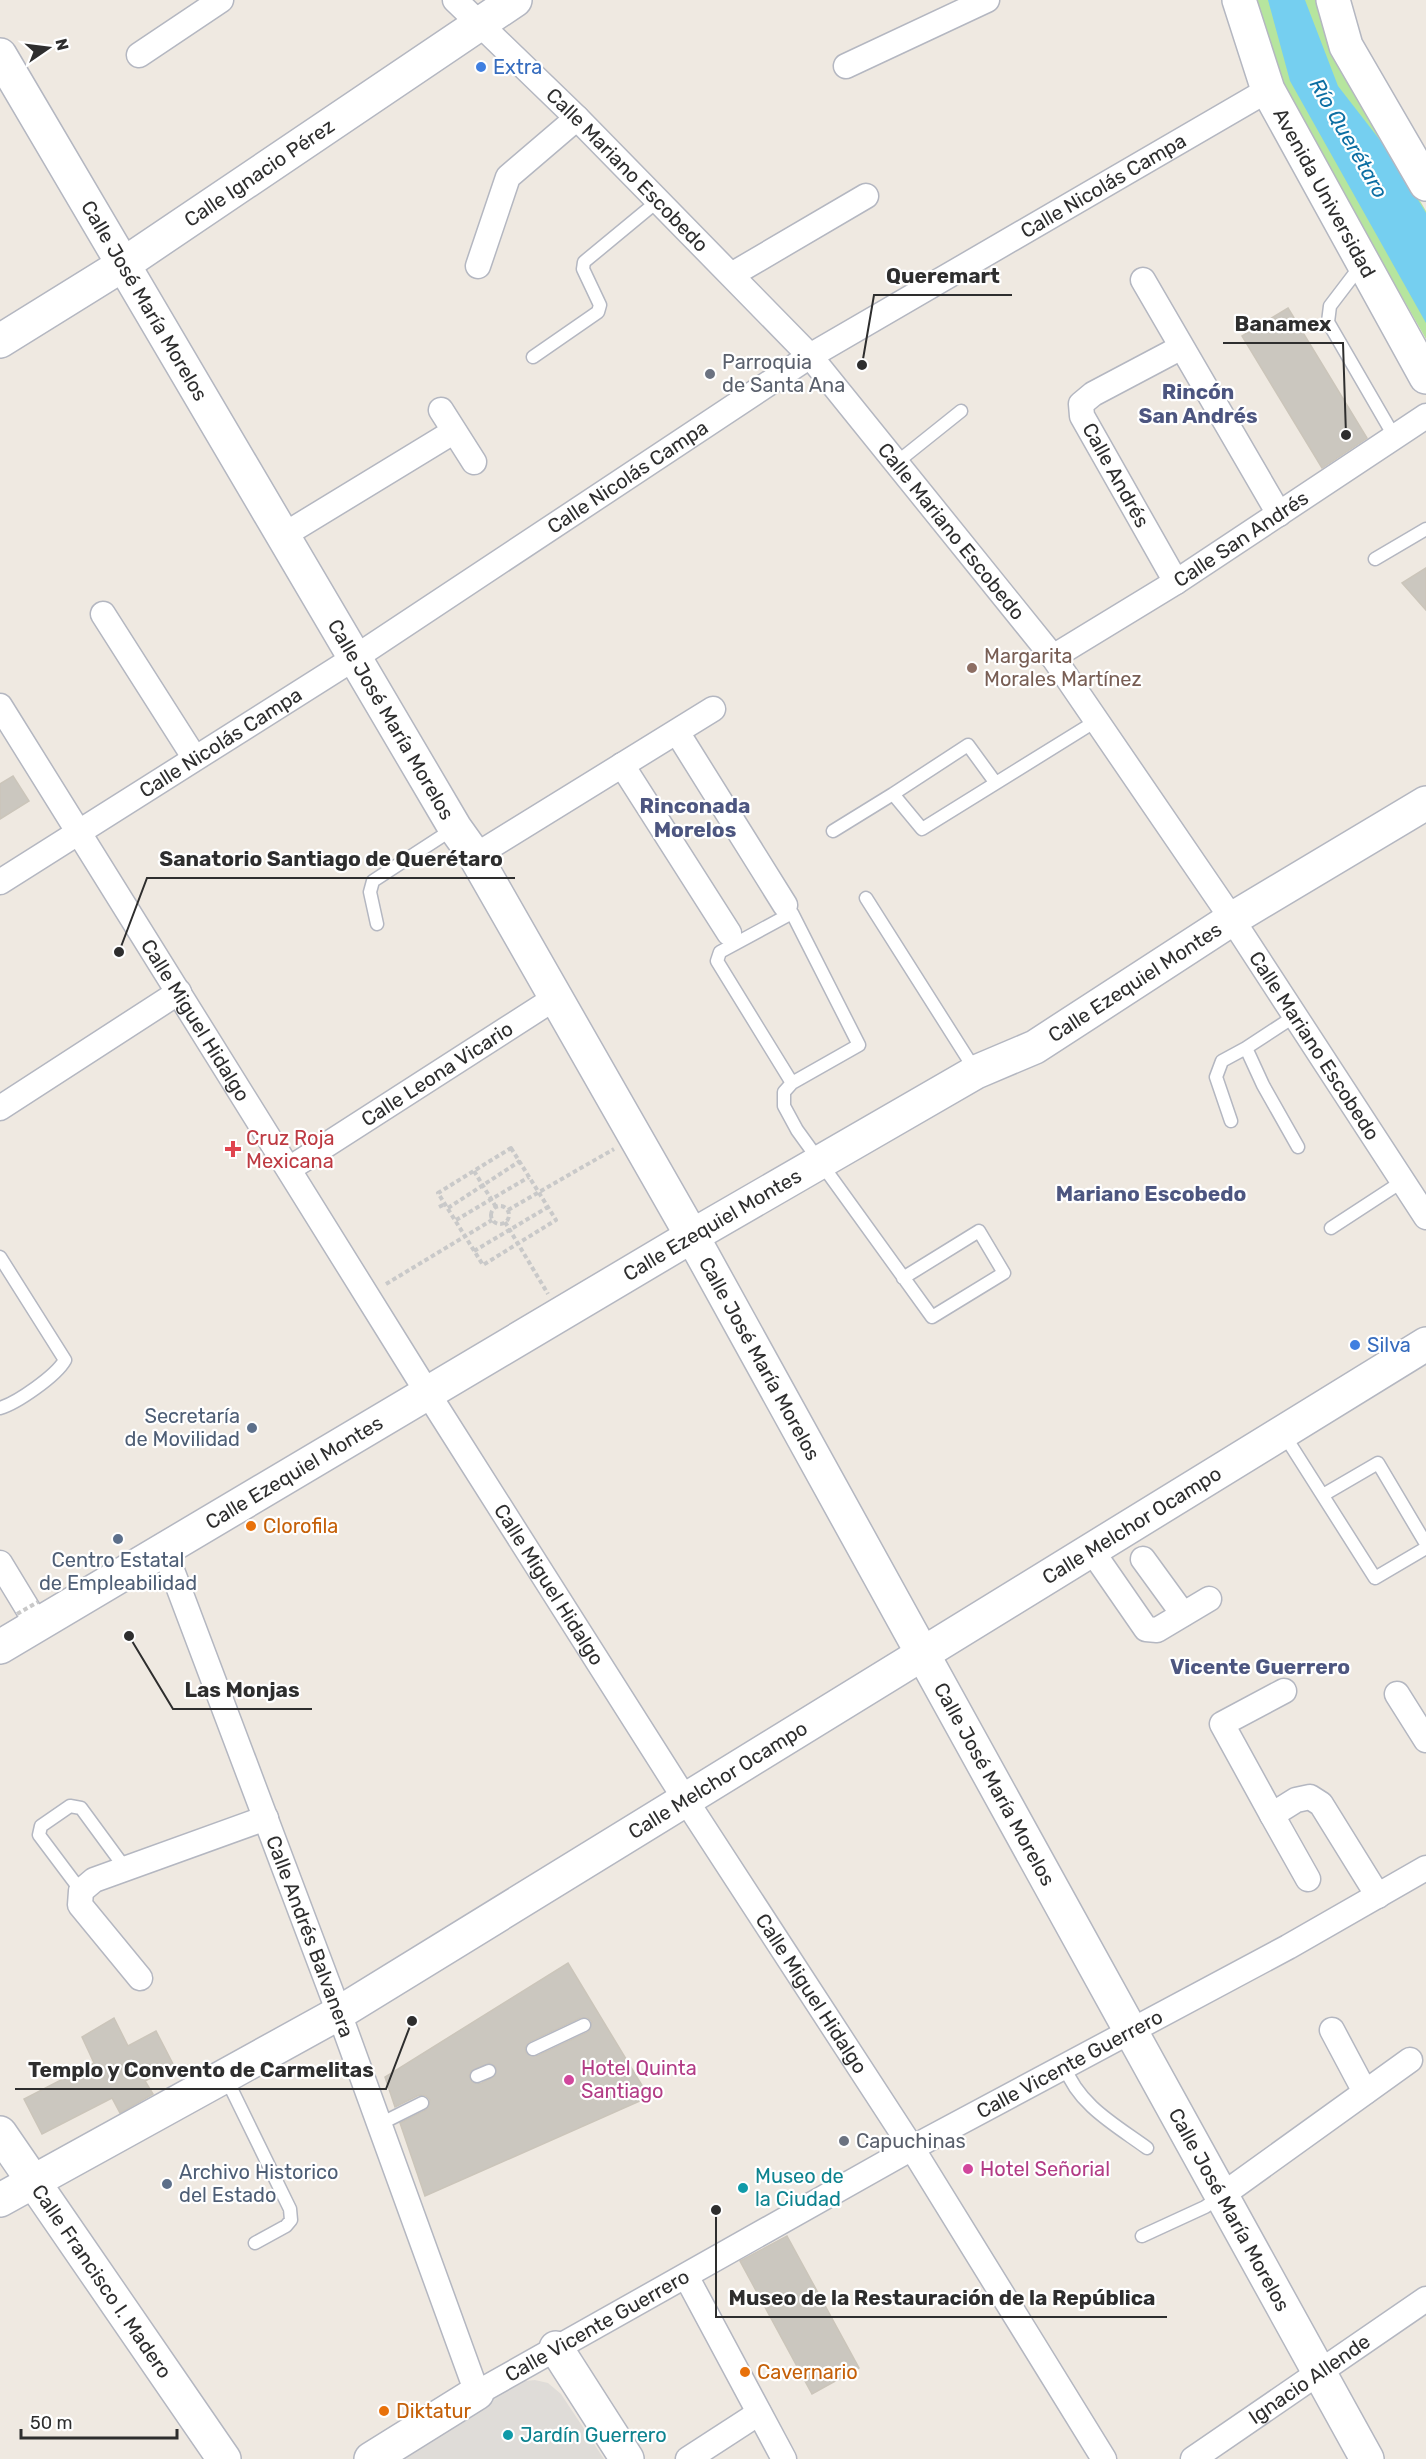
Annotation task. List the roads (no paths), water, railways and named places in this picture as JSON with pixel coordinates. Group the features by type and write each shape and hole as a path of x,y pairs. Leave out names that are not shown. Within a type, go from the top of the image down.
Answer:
{"street":[{"path":"139,55 221,0"},
{"name":"Calle Mariano Escobedo","path":"455,0 733,274 810,356 1053,657 1232,920 1426,1217"},
{"name":"Calle Ignacio Pérez","path":"0,341 124,264 515,0"},
{"path":"846,66 987,0"},
{"name":"Avenida Universidad","path":"1239,0 1268,90 1426,377"},
{"path":"1334,0 1347,46 1426,184"},
{"name":"Calle José María Morelos","path":"0,56 455,828 475,856 692,1236 1367,2459"},
{"name":"Calle Nicolás Campa","path":"0,882 356,657 810,356 1268,90"},
{"path":"478,266 508,177 577,118"},
{"path":"733,274 866,196"},
{"path":"1143,280 1180,348 1279,514"},
{"name":"Calle Andrés","path":"1176,582 1082,416 1081,404 1093,394 1180,348"},
{"path":"441,410 474,462"},
{"name":"Calle San Andrés","path":"1053,657 1176,582 1426,416"},
{"path":"284,535 453,432"},
{"path":"103,614 194,758"},
{"name":"Calle Miguel Hidalgo","path":"0,706 427,1392 685,1799 912,2148 1104,2459"},
{"path":"475,856 713,709"},
{"path":"677,732 785,905"},
{"path":"622,765 729,933"},
{"name":"Calle Ezequiel Montes","path":"0,1647 31,1614 164,1549 560,1313 976,1072 1035,1047 1232,920 1426,803"},
{"path":"0,1108 179,992"},
{"name":"Calle Leona Vicario","path":"289,1169 555,998"},
{"name":"Calle Melchor Ocampo","path":"0,2200 339,2013 1426,1344"},
{"name":"Calle Andrés Balvanera","path":"164,1549 339,2013 477,2393"},
{"path":"1092,1551 1146,1629 1157,1630 1209,1599"},
{"path":"1143,1559 1183,1614"},
{"path":"0,1563 31,1614"},
{"path":"1284,1691 1222,1724 1308,1879"},
{"path":"1397,1694 1426,1740"},
{"path":"1272,1815 1296,1800 1310,1797 1321,1804 1378,1896"},
{"path":"140,1977 80,1905 81,1890 94,1880 266,1818"},
{"name":"Calle Vicente Guerrero","path":"371,2459 477,2393 912,2148 1131,2032 1426,1868"},
{"path":"1332,2030 1365,2092"},
{"path":"1221,2196 1410,2060"},
{"name":"Calle Francisco I. Madero","path":"0,2133 224,2459"},
{"path":"686,2276 784,2459"},
{"name":"Ignacio Allende","path":"1193,2459 1426,2300"},
{"path":"556,2348 627,2459"},
{"path":"688,2459 759,2413"}],"lane":[{"path":"533,357 598,312 600,305 583,269 584,262 659,200"},
{"path":"1363,264 1330,306 1328,322 1394,436"},
{"path":"896,463 961,411"},
{"path":"1375,559 1426,529"},
{"path":"893,794 922,829 1096,721"},
{"path":"833,831 968,745 995,782"},
{"path":"377,924 370,892 373,881 455,828"},
{"path":"866,898 976,1072"},
{"path":"792,1083 717,961 720,952 792,913 859,1046 792,1083 784,1092 784,1106 821,1162 903,1278 932,1317 1004,1273 979,1232 903,1278"},
{"path":"1231,1121 1216,1077 1222,1061 1295,1016"},
{"path":"1246,1048 1263,1085 1298,1147"},
{"path":"1331,1228 1403,1181"},
{"path":"0,1257 64,1360 61,1368 0,1408"},
{"path":"1283,1431 1323,1495 1375,1578 1426,1546 1378,1463 1323,1495"},
{"path":"81,1890 39,1835 40,1826 70,1806 81,1808 126,1868"},
{"path":"533,2049 584,2025"},
{"path":"1065,2067 1069,2080 1092,2108 1147,2148"},
{"path":"225,2077 290,2208 291,2220 286,2226 255,2243"},
{"path":"380,2124 422,2103"},
{"path":"1142,2236 1221,2196"}],"water":[{"name":"Río Querétaro","path":"1268,0 1305,0 1338,86 1390,153 1426,213 1426,323 1290,81"}],"place":[{"name":"Extra","path":"481,67"},
{"name":"Queremart","path":"862,365"},
{"name":"Parroquia de Santa Ana","path":"710,374"},
{"name":"Banamex","path":"1346,435"},
{"name":"Margarita Morales Martínez","path":"972,668"},
{"name":"Sanatorio Santiago de Querétaro","path":"119,952"},
{"name":"Cruz Roja Mexicana","path":"233,1149"},
{"name":"Silva","path":"1355,1345"},
{"name":"Secretaría de Movilidad","path":"252,1428"},
{"name":"Clorofila","path":"251,1526"},
{"name":"Centro Estatal de Empleabilidad","path":"118,1539"},
{"name":"Las Monjas","path":"129,1636"},
{"name":"Templo y Convento de Carmelitas","path":"412,2021"},
{"name":"Hotel Quinta Santiago","path":"569,2080"},
{"name":"Capuchinas","path":"844,2141"},
{"name":"Hotel Señorial","path":"968,2169"},
{"name":"Archivo Historico del Estado","path":"167,2184"},
{"name":"Museo de la Ciudad","path":"743,2188"},
{"name":"Museo de la Restauración de la República","path":"716,2210"},
{"name":"Cavernario","path":"745,2372"},
{"name":"Diktatur","path":"384,2411"},
{"name":"Jardín Guerrero","path":"508,2435"}],"district":[{"name":"Rincón San Andrés","path":"1198,403"},
{"name":"Rinconada Morelos","path":"695,817"},
{"name":"Mariano Escobedo","path":"1151,1193"},
{"name":"Vicente Guerrero","path":"1260,1666"}]}
